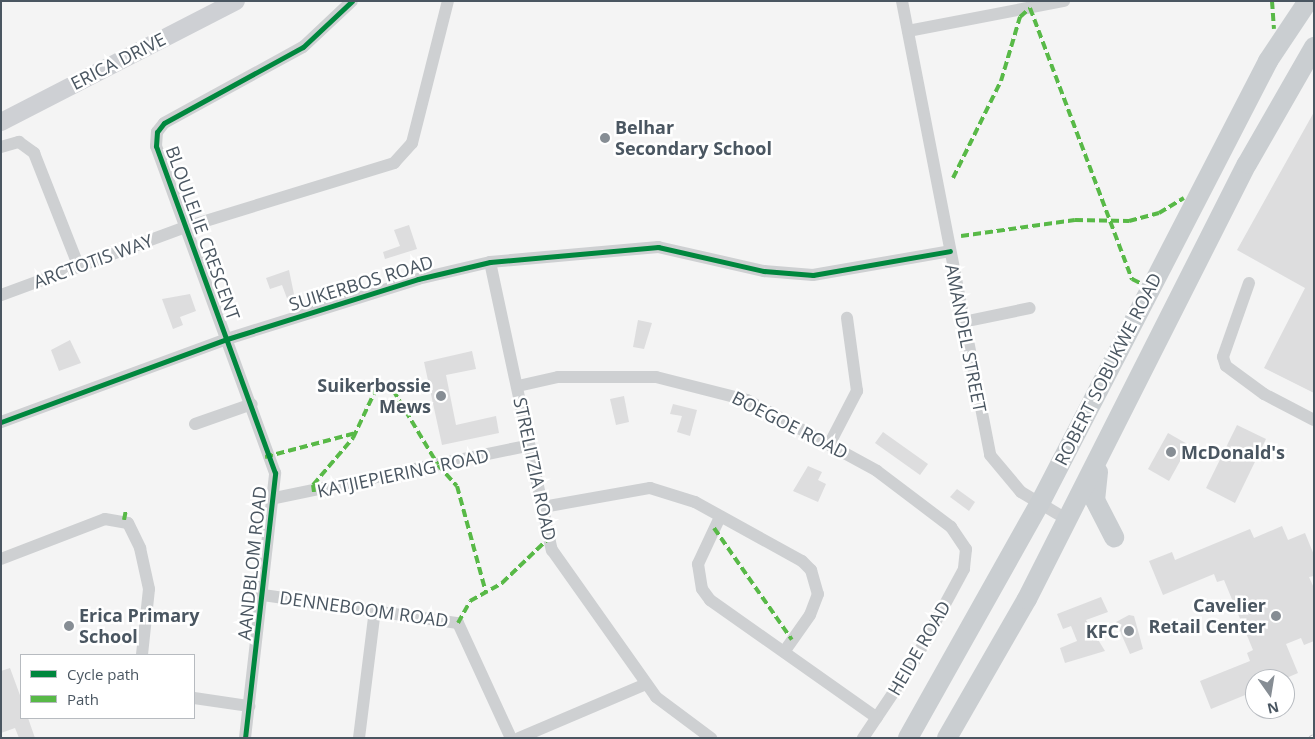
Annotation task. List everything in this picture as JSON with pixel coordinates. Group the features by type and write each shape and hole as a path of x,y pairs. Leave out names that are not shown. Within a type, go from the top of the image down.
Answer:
{"main road":[{"name":"ERICA DRIVE","path":"1,122 236,1"},
{"name":"ROBERT SOBUKWE ROAD","path":"908,738 1039,505 1268,61 1308,1"},
{"name":"ROBERT SOBUKWE ROAD","path":"947,738 1068,520 1247,164 1314,47"},
{"path":"1103,451 1095,500 1114,537"}],"street":[{"name":"BLOULELIE CRESCENT","path":"228,339 156,146 157,132 164,123 302,46 352,1"},
{"name":"BLOULELIE CRESCENT","path":"186,227 403,157 412,144 448,1"},
{"name":"AMANDEL STREET","path":"902,1 990,455 1006,478 1039,505 1068,520"},
{"path":"908,31 1029,4 1064,1"},
{"path":"1,147 19,142 34,153 79,267"},
{"name":"ARCTOTIS WAY","path":"1,295 186,227"},
{"name":"SUIKERBOS ROAD","path":"1,422 228,339 418,279 490,262 665,247 764,271 813,275 950,251"},
{"name":"STRELITZIA ROAD","path":"490,262 552,550 646,684 669,709 711,738"},
{"path":"1249,284 1223,361 1264,394 1314,420"},
{"path":"963,322 1030,308"},
{"path":"830,443 856,391 848,318"},
{"name":"AANDBLOM ROAD","path":"228,339 271,455 275,498 245,738"},
{"name":"BOEGOE ROAD","path":"518,386 558,377 656,376 747,400 830,443 952,527 966,554"},
{"path":"195,424 252,404"},
{"name":"KATJIEPIERING ROAD","path":"275,498 530,445"},
{"path":"543,507 650,488 695,502 811,570 818,594 815,604 784,652"},
{"path":"720,516 700,556 702,589 710,600 877,718"},
{"path":"1,559 105,519 128,523 140,548 149,590 142,654"},
{"name":"HEIDE ROAD","path":"863,738 912,665 964,569 966,554"},
{"name":"DENNEBOOM ROAD","path":"264,595 375,609 458,623 511,738"},
{"path":"358,738 375,609"},
{"path":"519,738 646,684"},
{"path":"195,698 249,706"}],"building":[{"path":"1314,112 1314,393 1264,368 1305,288 1237,250"},
{"path":"409,225 417,249 385,259 383,252 400,246 394,230"},
{"path":"289,270 295,299 288,301 282,285 270,289 266,278"},
{"path":"190,294 196,311 180,317 183,325 173,329 162,299"},
{"path":"638,320 652,323 644,349 633,347"},
{"path":"70,340 81,363 59,371 51,350"},
{"name":"Suikerbossie Mews","path":"472,351 476,369 446,375 456,425 496,416 499,433 442,445 424,362"},
{"path":"624,396 629,422 616,425 610,399"},
{"path":"673,404 697,410 690,436 677,432 682,416 670,414"},
{"path":"1237,425 1266,439 1235,503 1206,488"},
{"path":"883,432 928,464 920,475 875,443"},
{"name":"McDonald's","path":"1168,433 1189,445 1169,481 1148,469"},
{"path":"808,466 822,472 818,480 826,484 818,502 793,491"},
{"path":"957,489 975,502 969,511 950,497"},
{"name":"Cavelier Retail Center","path":"1282,526 1288,540 1305,533 1314,555 1314,576 1309,577 1314,588 1314,641 1304,645 1301,638 1286,644 1298,673 1295,674 1295,669 1245,669 1245,695 1211,709 1200,681 1250,661 1247,653 1253,650 1224,580 1217,582 1214,574 1163,595 1149,561 1172,552 1175,560 1250,529 1254,538"},
{"path":"1101,597 1108,612 1086,620 1105,651 1065,663 1060,648 1077,641 1071,626 1063,629 1057,614"},
{"name":"KFC","path":"1129,615 1134,616 1143,649 1130,654 1116,622"},
{"path":"10,668 20,695 20,719 28,719 35,738 19,738 15,728 1,733 1,671"}],"railway":[{"path":"1310,738 1314,736"}],"marked path":[{"path":"1272,1 1274,29"},
{"path":"953,178 1001,81 1020,17 1030,8 1132,279 1140,283"},
{"path":"961,236 1075,220 1129,221 1159,213 1184,198"},
{"path":"314,492 313,485 353,438 377,387 393,390 438,465 457,486 486,593"},
{"path":"265,457 356,433"},
{"path":"124,520 126,510"},
{"path":"714,528 792,640"},
{"path":"458,623 470,601 502,583 549,538"}],"cycle path":[{"path":"245,738 275,473 156,146 157,132 164,123 303,47 352,1"},
{"path":"1,422 227,339 418,279 490,262 658,247 764,271 813,275 950,251"}],"place":[{"name":"Belhar Secondary School","path":"605,138"},
{"name":"Suikerbossie Mews","path":"441,396"},
{"name":"McDonald's","path":"1171,452"},
{"name":"Cavelier Retail Center","path":"1276,616"},
{"name":"Erica Primary School","path":"69,626"},
{"name":"KFC","path":"1129,631"}]}
